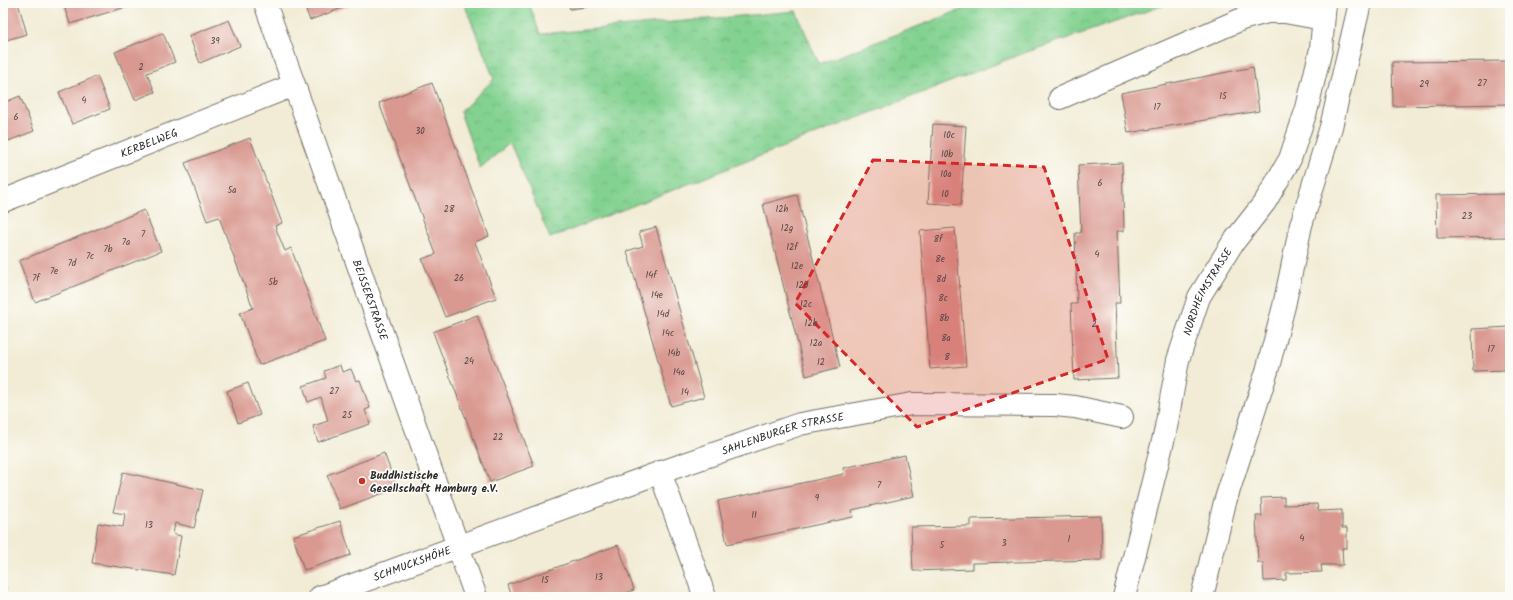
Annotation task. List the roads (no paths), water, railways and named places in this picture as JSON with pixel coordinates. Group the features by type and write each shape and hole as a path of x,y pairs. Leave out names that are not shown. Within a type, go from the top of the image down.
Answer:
{"street":[{"name":"BEISSERSTRASSE","path":"265,3 476,597"},
{"path":"1202,597 1225,502 1267,372 1284,306 1301,225 1331,127 1360,3"},
{"path":"1060,98 1242,19 1268,12 1324,11"},
{"name":"NORDHEIMSTRASSE","path":"1124,597 1165,433 1178,360 1199,298 1232,244 1265,202 1290,159 1307,108 1321,49 1324,11"},
{"name":"KERBELWEG","path":"3,201 294,85"},
{"name":"SAHLENBURGER STRASSE","path":"458,546 660,472 800,424 912,404 1055,405 1075,407 1122,417"},
{"path":"660,472 705,597"},
{"name":"SCHMUCKSHÖHE","path":"320,597 458,546"}],"place":[{"name":"Buddhistische Gesellschaft Hamburg e.V.","path":"362,481"}]}
